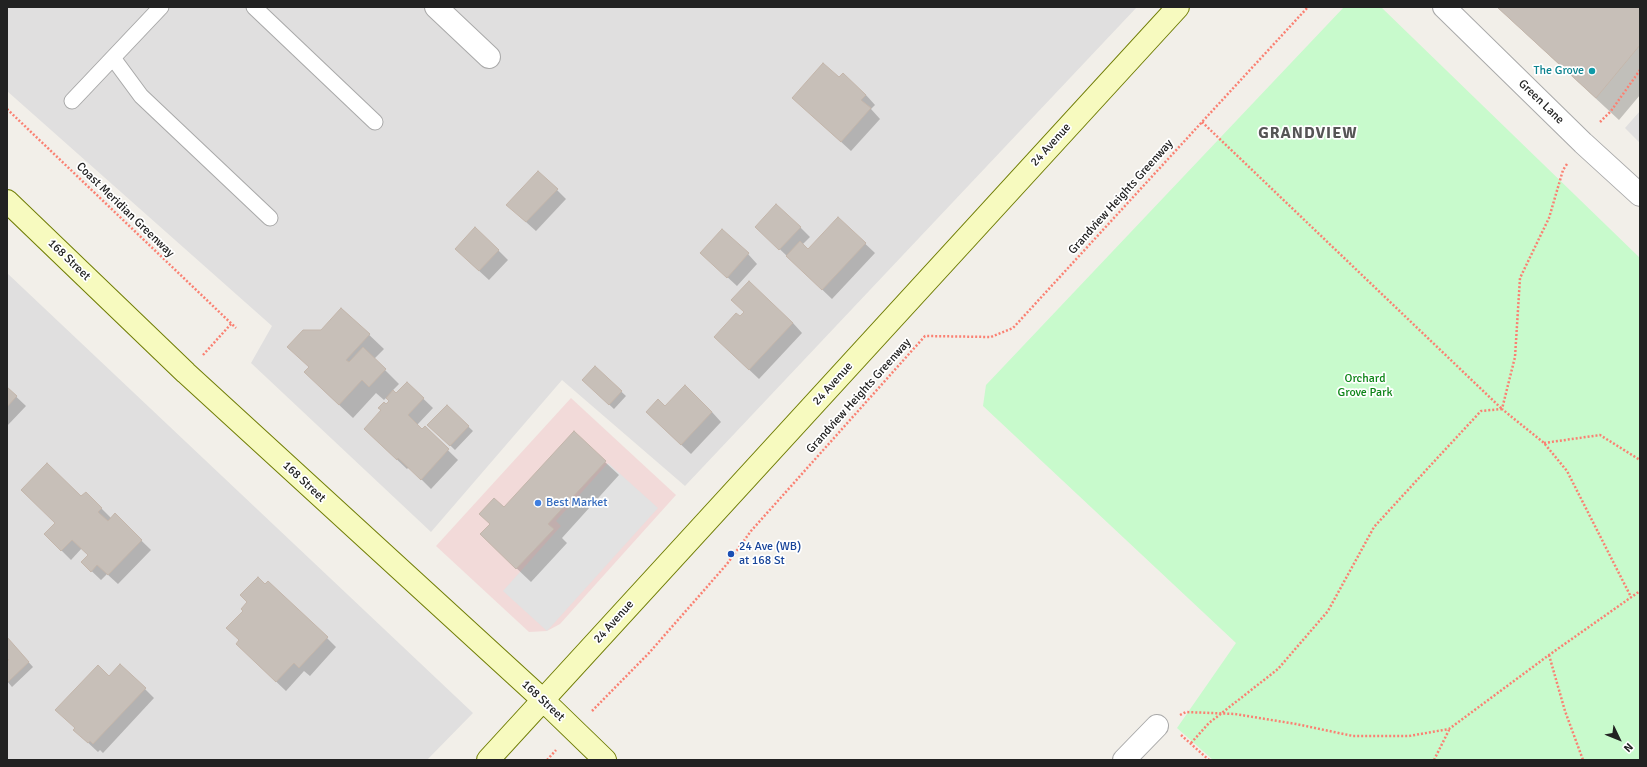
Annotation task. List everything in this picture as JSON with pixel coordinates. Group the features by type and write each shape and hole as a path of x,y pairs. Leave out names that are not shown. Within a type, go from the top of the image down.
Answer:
{"main road":[{"name":"24 Avenue","path":"488,760 1178,7"},
{"name":"168 Street","path":"7,201 186,373 542,700 605,760"}],"street":[{"path":"436,7 489,57"},
{"name":"Green Lane","path":"1444,7 1583,143 1640,195"},
{"path":"1124,760 1157,726"}],"lane":[{"path":"72,101 161,7"},
{"path":"254,7 375,122"},
{"path":"114,58 141,96 270,218"}],"path":[{"name":"Grandview Heights Greenway","path":"602,700 649,653 727,564 751,531 925,336 991,338 1014,328 1308,7"},
{"path":"1596,127 1611,111 1640,70"},
{"name":"Coast Meridian Greenway","path":"7,109 236,328"},
{"path":"1202,122 1502,409 1544,443 1567,471 1631,597"},
{"path":"1502,409 1515,358 1520,278 1549,218 1563,170 1570,160"},
{"path":"186,373 231,324"},
{"path":"1191,743 1209,723 1278,670 1328,611 1374,527 1434,461 1481,411 1502,409"},
{"path":"1544,443 1600,435 1640,460"},
{"path":"1157,726 1186,712 1235,714 1296,724 1353,736 1409,736 1449,729 1549,655 1640,591"},
{"path":"1549,655 1565,711 1583,760"},
{"path":"1157,726 1175,730 1209,760"},
{"path":"1434,760 1449,729"}],"shaded area":[{"path":"7,7 1137,7 685,486 562,380 431,532 251,363 272,326 7,91"},
{"path":"1640,111 1640,143 1625,128"},
{"path":"7,273 473,713 427,760 7,760"},
{"path":"571,398 676,495 560,624 547,631 529,632 436,546"},
{"path":"608,463 658,508 547,631 503,591 561,526 556,521"}],"green space":[{"name":"Orchard Grove Park","path":"1344,7 1381,7 1640,258 1640,760 1213,760 1177,728 1236,643 983,406 986,385"}],"building":[{"name":"The Grove","path":"1497,7 1640,7 1640,45 1596,98"},
{"path":"823,63 839,77 843,73 866,95 861,100 871,108 841,142 792,98"},
{"path":"538,171 558,189 526,222 506,205"},
{"path":"776,204 801,227 779,250 755,227"},
{"path":"838,217 866,243 822,290 786,256 800,241 808,249"},
{"path":"475,227 499,250 479,271 455,249"},
{"path":"722,229 749,253 727,278 700,253"},
{"path":"749,281 793,323 749,370 714,337 736,313 740,316 744,312 731,300"},
{"path":"341,308 370,334 346,360 349,362 363,347 386,369 369,387 362,380 339,405 304,372 309,367 287,347 303,330 321,330"},
{"path":"595,366 622,391 609,405 582,380"},
{"path":"407,382 424,398 408,415 422,429 425,426 449,449 421,480 364,429 381,410 378,408 384,402 386,404 389,401 386,398 393,390 396,393"},
{"path":"685,385 712,412 681,445 646,412 658,399 665,406"},
{"path":"7,387 17,396 7,407"},
{"path":"447,405 469,426 450,446 427,425"},
{"name":"Best Market","path":"574,431 606,461 548,524 554,529 516,569 480,534 490,524 479,514 494,498 504,507"},
{"path":"47,463 81,496 86,492 102,508 98,512 108,521 115,513 142,540 108,575 97,565 91,572 81,562 88,555 72,540 61,551 44,534 55,523 21,490"},
{"path":"258,577 265,584 268,581 328,637 299,668 294,663 276,682 236,644 239,640 226,628 243,611 241,609 247,602 240,595"},
{"path":"7,637 29,662 7,683 7,661 9,660 7,658"},
{"path":"120,664 146,688 93,744 90,741 88,743 73,730 75,728 55,710 98,665 109,676"}],"place":[{"name":"The Grove","path":"1592,71"},
{"name":"Best Market","path":"538,503"},
{"name":"24 Ave (WB) at 168 St","path":"731,554"}],"district":[{"name":"GRANDVIEW","path":"1308,134"}]}
